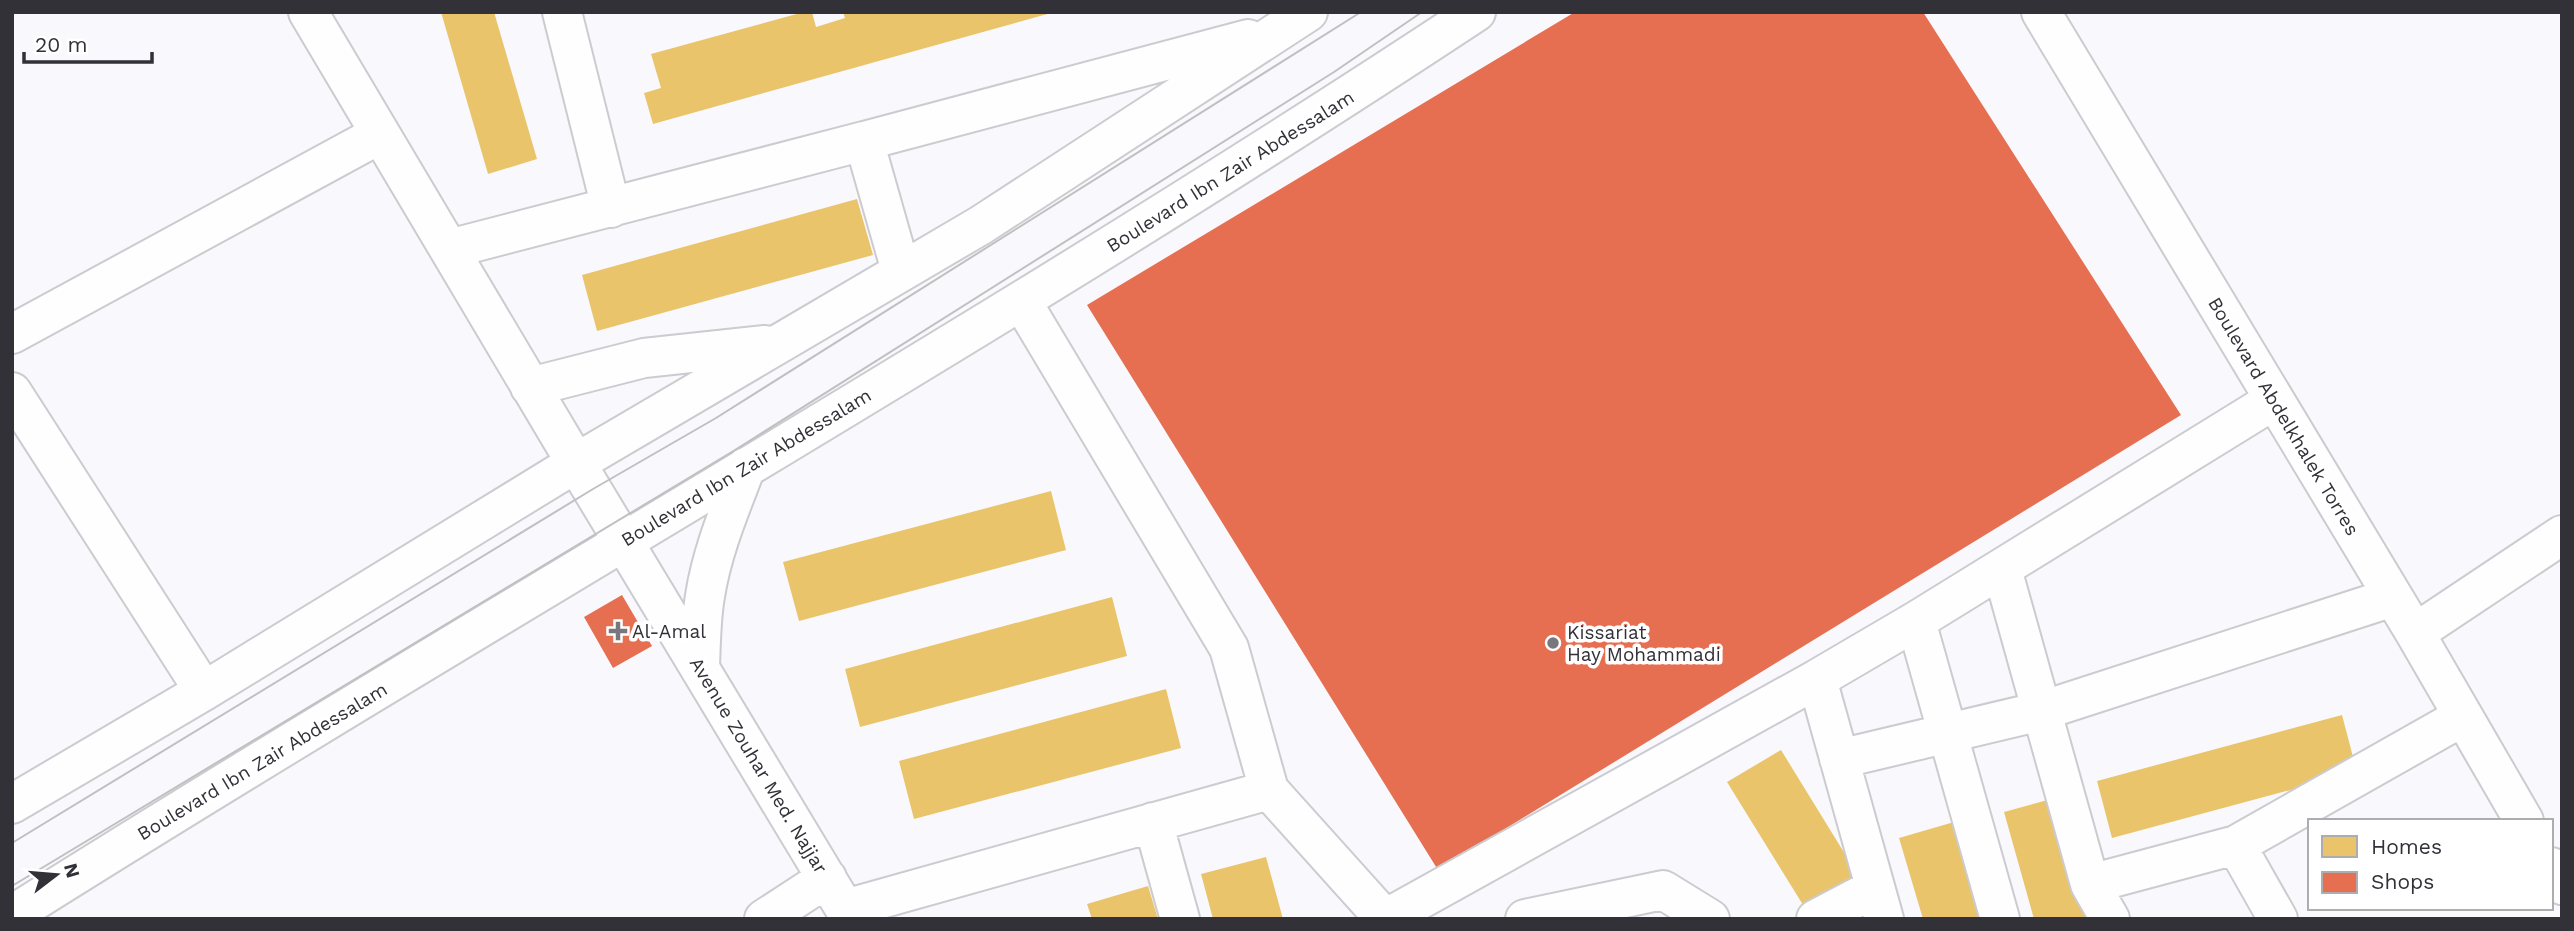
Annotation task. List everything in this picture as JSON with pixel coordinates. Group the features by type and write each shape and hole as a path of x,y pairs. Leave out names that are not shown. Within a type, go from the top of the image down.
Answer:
{"street":[{"name":"Avenue Zouhar Med. Najjar","path":"308,12 530,387 841,902"},
{"path":"562,12 611,208"},
{"name":"Boulevard Ibn Zair Abdessalam","path":"12,915 624,540 1022,302 1476,12"},
{"name":"Boulevard Abdelkhalek Torres","path":"2041,12 2415,633 2523,819"},
{"path":"449,249 864,141 1288,18"},
{"path":"12,804 204,691 576,463 981,225 1288,18"},
{"path":"12,334 380,134"},
{"path":"864,141 901,271"},
{"path":"1022,302 1229,648 1269,790 1385,919 1916,621 2274,400"},
{"path":"530,387 645,358 778,344"},
{"path":"12,392 204,691"},
{"path":"699,666 705,597 712,563 723,525 746,467"},
{"path":"2415,633 2562,535"},
{"path":"2002,569 2090,884 2110,919"},
{"path":"1839,759 2041,711 2393,597"},
{"path":"1916,621 2000,919"},
{"path":"1816,679 1879,903 1816,919"},
{"path":"2090,884 2236,845 2462,717"},
{"path":"764,919 841,902 1269,790"},
{"path":"1153,822 1180,919"},
{"path":"2236,845 2278,919"},
{"path":"1525,919 1663,890 1710,919"}],"building: Homes":[{"path":"441,12 494,12 537,159 488,174"},
{"path":"812,12 816,27 845,18 843,12 1051,13 653,124 644,93 661,88 651,54"},
{"path":"857,199 873,255 597,331 582,275"},
{"path":"1051,491 1066,550 799,621 783,562"},
{"path":"1112,597 1127,656 860,727 845,669"},
{"path":"1166,689 1181,748 914,819 899,761"},
{"path":"2342,715 2357,772 2112,838 2097,781"},
{"path":"1781,750 1861,880 1808,913 1727,782"},
{"path":"2062,796 2096,919 2034,919 2004,812"},
{"path":"1954,822 1983,919 1923,919 1899,838"},
{"path":"1266,857 1283,919 1213,919 1201,874"},
{"path":"1148,886 1158,919 1092,919 1087,904"}],"building: Shops":[{"name":"Kissariat Hay Mohammadi","path":"1575,12 1923,12 2181,415 1438,870 1087,305"},
{"name":"Al-Amal","path":"622,595 652,646 613,668 584,617"}],"tram line":[{"path":"12,843 593,489 716,418 1361,12"},
{"path":"12,886 735,450 1334,72 1422,12"}],"place":[{"name":"Al-Amal","path":"618,631"},
{"name":"Kissariat Hay Mohammadi","path":"1553,643"}]}
